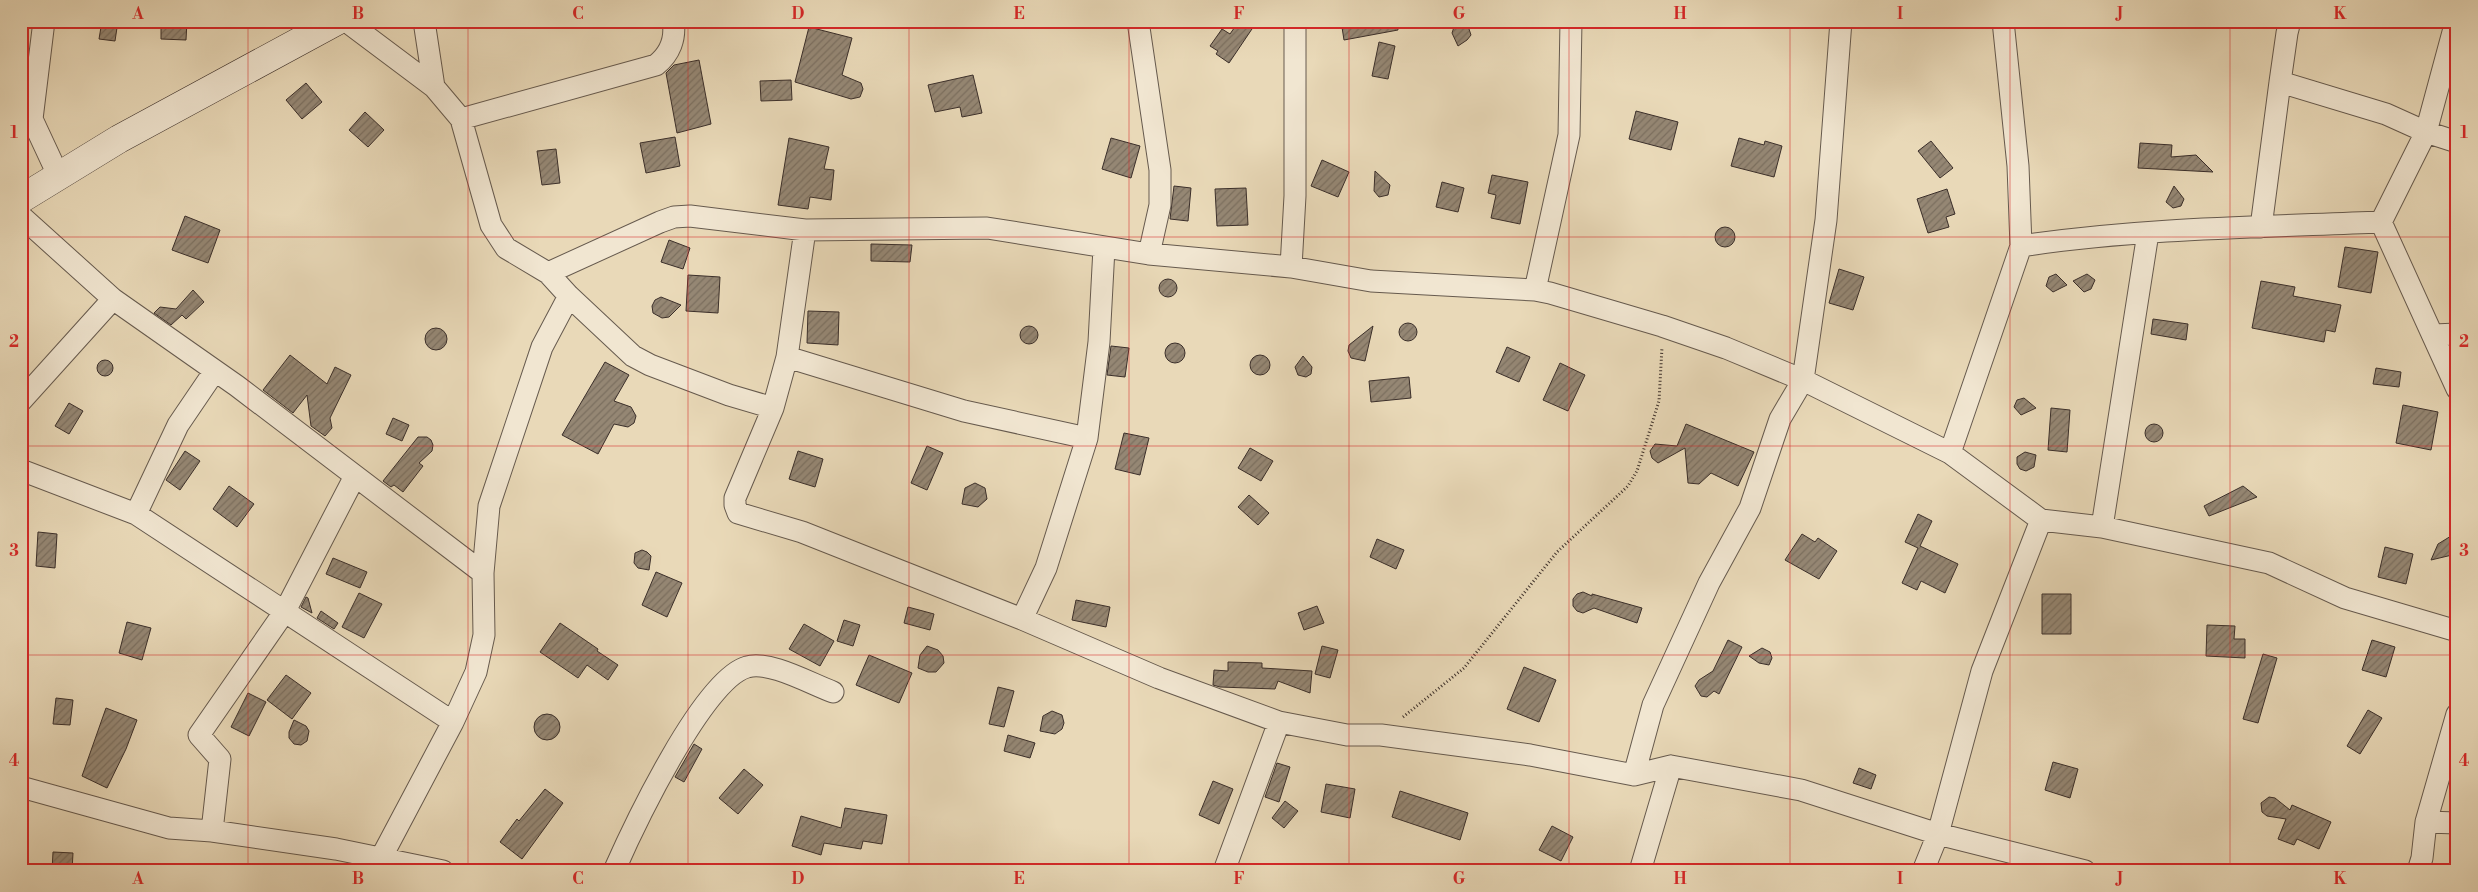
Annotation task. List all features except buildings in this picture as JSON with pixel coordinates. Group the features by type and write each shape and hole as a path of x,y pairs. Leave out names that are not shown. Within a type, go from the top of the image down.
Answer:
{"street":[{"path":"44,21 27,119 59,178"},
{"path":"21,200 119,139 337,21"},
{"path":"346,21 434,86 461,119 491,225 499,239 514,254 548,273 569,296 633,356 650,365 773,408"},
{"path":"424,21 434,86"},
{"path":"461,119 656,65 669,50 674,28 673,21"},
{"path":"1139,21 1160,170 1160,205 1149,254"},
{"path":"1292,268 1296,196 1295,21"},
{"path":"1535,290 1568,134 1571,21"},
{"path":"1634,775 1653,705 1710,583 1750,508 1780,419 1803,380 1826,220 1841,21"},
{"path":"1950,453 2021,246 2018,166 2003,21"},
{"path":"2261,227 2290,21"},
{"path":"2381,222 2426,132 2456,21"},
{"path":"2280,82 2386,114 2426,132 2457,142"},
{"path":"21,216 113,299 214,372 237,386 484,573"},
{"path":"548,273 674,217 690,216 805,230 987,228 1104,248 1292,268 1371,281 1535,290 1662,326 1733,351 1803,380 1950,453 2041,520 2102,527 2269,563 2345,598 2457,631"},
{"path":"2021,246 2084,238 2148,233 2381,222"},
{"path":"2381,222 2457,389"},
{"path":"805,230 787,357 773,408 736,498 735,506 738,513 802,532 1022,619 1159,678 1279,722 1347,735 1381,735 1530,755 1634,775 1671,766 1801,790 1938,834 2085,871"},
{"path":"2102,527 2148,233"},
{"path":"1022,619 1046,568 1087,438 1099,342 1104,248"},
{"path":"379,864 453,722 481,655 484,635 484,573 489,506 542,347 569,296"},
{"path":"21,401 113,299"},
{"path":"2434,335 2457,334"},
{"path":"787,357 964,411 1087,438"},
{"path":"136,514 178,425 214,372"},
{"path":"21,470 136,514 453,722"},
{"path":"212,830 220,759 199,735 285,611 355,476"},
{"path":"1923,871 1938,834 1982,671 2041,520"},
{"path":"614,871 648,796 722,682 746,667 765,666 833,692"},
{"path":"2418,871 2422,858 2426,822 2457,714"},
{"path":"1224,871 1279,722"},
{"path":"1640,871 1671,766"},
{"path":"21,787 169,828 212,830 336,849 379,864 443,871"},
{"path":"2426,822 2457,823"}],"path":[{"path":"1381,735 1464,668 1558,552 1628,486 1637,471 1659,401 1662,326"}]}
